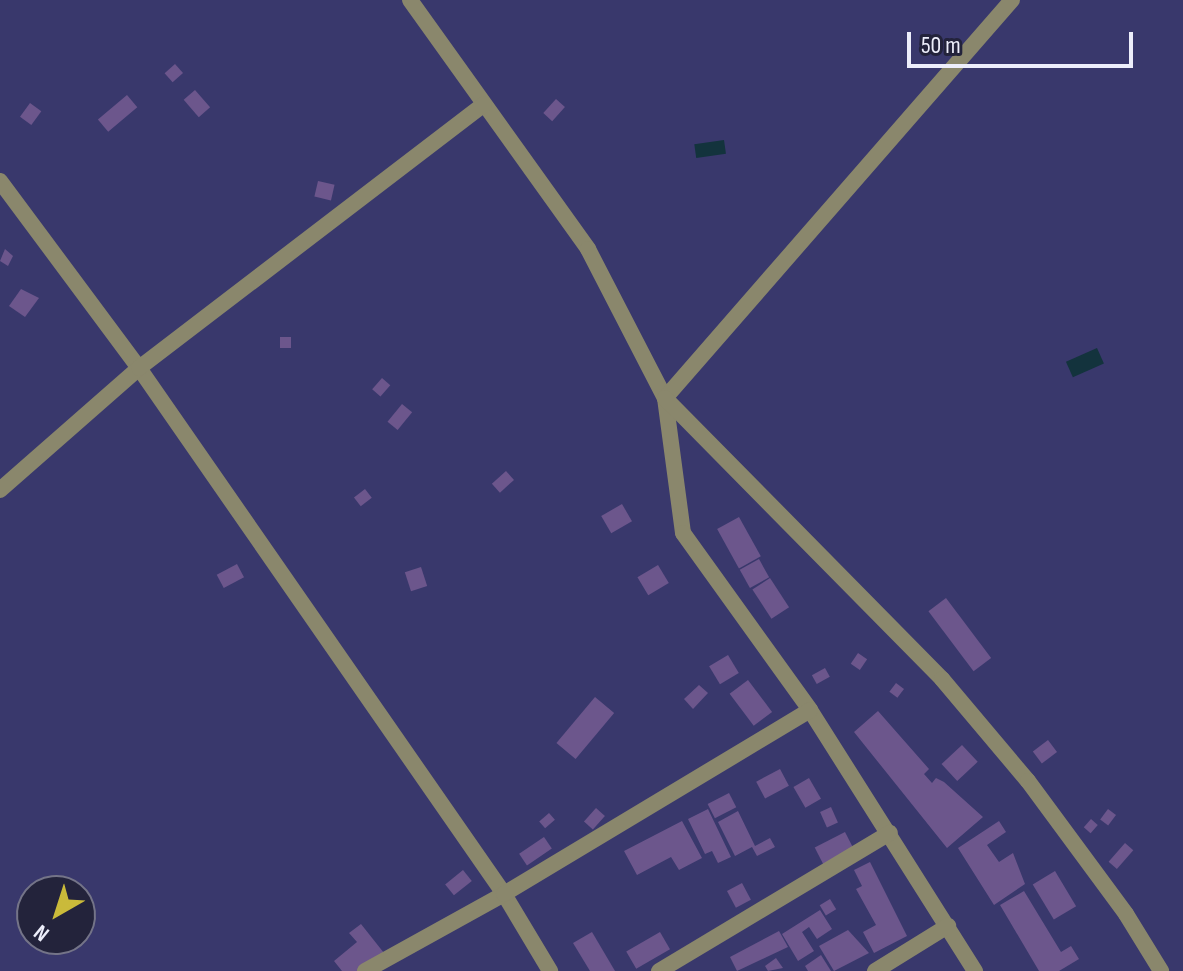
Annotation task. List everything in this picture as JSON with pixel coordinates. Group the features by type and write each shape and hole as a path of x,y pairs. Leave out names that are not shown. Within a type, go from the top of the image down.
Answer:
{"street":[{"path":"410,0 588,249 665,398 942,679 1037,793 1126,914 1161,971"},
{"path":"975,971 810,710 683,533 665,398 1012,0"},
{"path":"0,490 139,368 484,104"},
{"path":"0,181 139,368 504,894 550,971"},
{"path":"365,971 504,894 810,710"},
{"path":"659,971 890,833"},
{"path":"875,971 948,926"}],"water":[{"path":"724,140 726,154 696,158 694,144"},
{"path":"1097,348 1104,364 1073,377 1066,362"}],"building":[{"path":"175,64 183,73 173,82 165,73"},
{"path":"195,90 210,107 199,117 184,100"},
{"path":"127,95 137,107 108,132 98,119"},
{"path":"556,99 565,107 552,121 543,113"},
{"path":"30,103 41,111 31,125 20,117"},
{"path":"318,181 335,185 331,200 314,197"},
{"path":"5,249 13,256 8,266 0,261"},
{"path":"21,289 39,298 25,317 9,306"},
{"path":"280,337 291,337 291,348 280,348"},
{"path":"382,378 390,385 380,397 372,389"},
{"path":"402,404 412,412 398,430 388,422"},
{"path":"506,471 514,480 500,493 492,484"},
{"path":"365,489 372,498 361,506 354,498"},
{"path":"622,504 632,521 611,533 601,516"},
{"path":"739,517 761,556 739,568 717,529"},
{"path":"759,559 769,577 750,588 740,570"},
{"path":"237,564 244,577 224,588 217,575"},
{"path":"658,565 669,583 648,595 637,577"},
{"path":"421,567 427,586 411,591 405,572"},
{"path":"770,578 789,607 771,619 752,589"},
{"path":"946,598 991,658 974,671 928,611"},
{"path":"858,653 867,659 860,670 851,664"},
{"path":"728,655 739,673 720,684 709,666"},
{"path":"825,668 830,677 817,684 812,675"},
{"path":"748,680 772,712 754,726 730,694"},
{"path":"896,683 904,689 897,698 889,692"},
{"path":"699,685 708,693 693,709 684,699"},
{"path":"595,697 614,713 576,759 556,743"},
{"path":"878,711 929,769 924,774 932,783 936,778 944,782 983,817 947,848 854,732"},
{"path":"1048,740 1057,752 1042,763 1033,751"},
{"path":"962,745 978,762 957,781 942,764"},
{"path":"780,769 789,786 765,798 756,782"},
{"path":"809,778 821,799 805,808 793,787"},
{"path":"729,793 736,807 715,818 708,804"},
{"path":"831,807 838,823 827,827 820,812"},
{"path":"596,808 605,816 593,829 584,821"},
{"path":"708,809 731,857 718,863 712,851 705,854 688,819"},
{"path":"1108,809 1116,815 1108,825 1100,819"},
{"path":"738,811 755,846 770,838 775,847 757,856 752,847 735,856 718,822"},
{"path":"549,813 555,820 545,828 539,822"},
{"path":"1091,819 1098,825 1091,833 1084,827"},
{"path":"682,821 702,858 679,870 671,857 637,875 624,851"},
{"path":"999,821 1006,832 987,845 999,862 1013,853 1025,884 994,905 958,848"},
{"path":"845,832 854,850 824,865 815,847"},
{"path":"544,837 552,849 527,865 519,854"},
{"path":"1125,843 1133,850 1117,869 1109,862"},
{"path":"870,862 907,936 874,953 863,932 876,925 856,889 862,886 854,870"},
{"path":"463,870 472,881 454,895 445,884"},
{"path":"1055,871 1076,906 1054,920 1033,884"},
{"path":"742,883 751,900 736,908 727,891"},
{"path":"1024,891 1061,952 1071,946 1079,959 1059,971 1039,971 1000,905"},
{"path":"830,899 836,909 826,915 820,905"},
{"path":"820,910 832,929 817,939 809,927 802,932 814,951 798,961 782,934"},
{"path":"361,924 384,953 362,971 342,971 334,961 357,942 349,933"},
{"path":"848,930 869,953 834,971 819,946"},
{"path":"779,931 788,947 737,971 730,957"},
{"path":"592,932 615,971 590,971 573,943"},
{"path":"660,932 670,949 636,969 626,952"},
{"path":"821,955 831,971 808,971 805,966"},
{"path":"776,958 783,968 768,971 765,966"}]}
